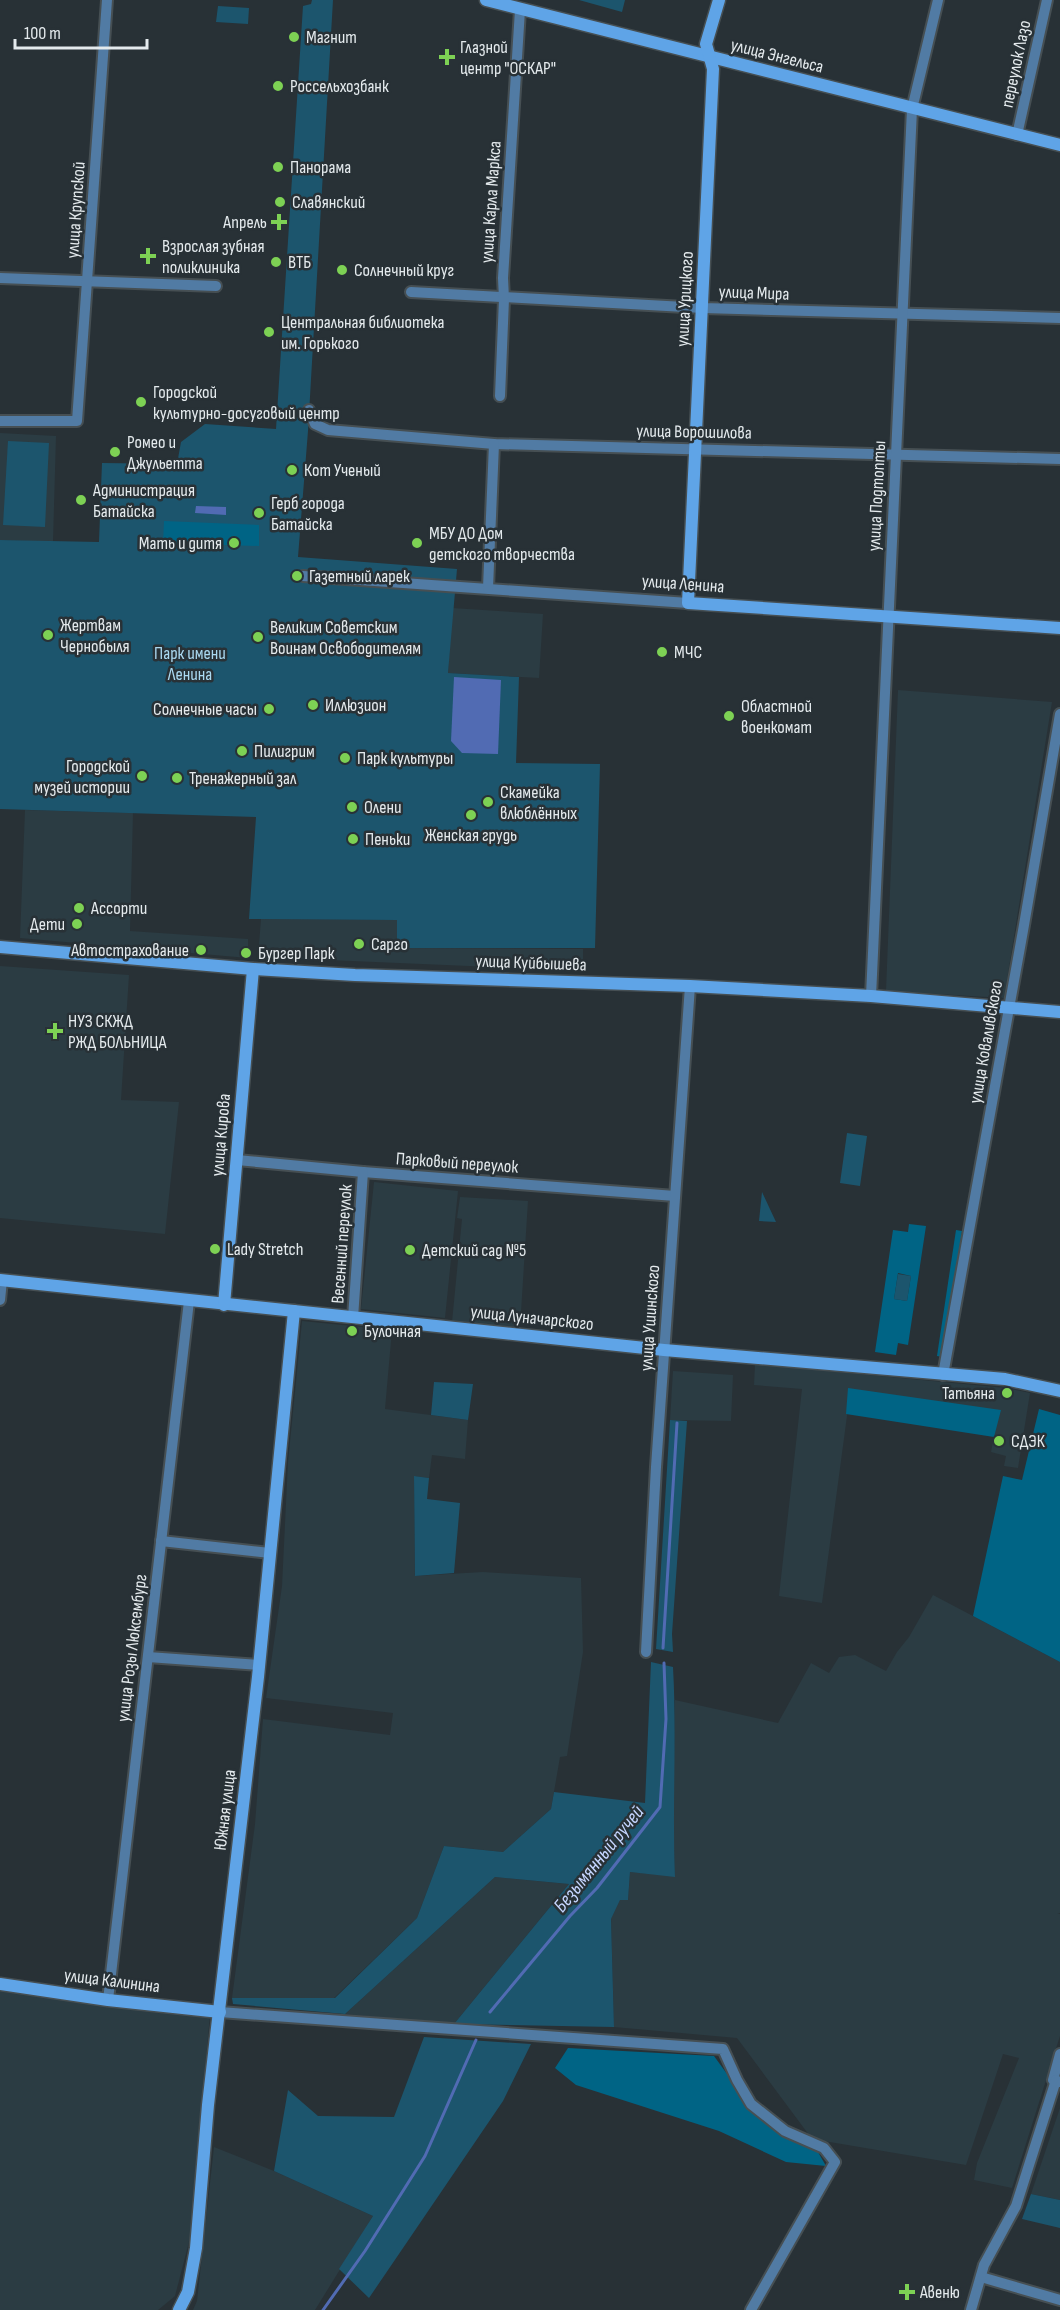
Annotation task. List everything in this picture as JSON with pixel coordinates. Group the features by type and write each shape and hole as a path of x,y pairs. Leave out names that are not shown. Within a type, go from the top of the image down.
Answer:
{"street":[{"name":"улица Крупской","path":"0,421 77,421 107,0"},
{"name":"улица Энгельса","path":"486,0 1060,145"},
{"name":"улица Урицкого","path":"688,603 713,69 706,44 719,0"},
{"name":"улица Подтопты","path":"871,996 912,109 938,0"},
{"name":"переулок Лазо","path":"1017,135 1047,0"},
{"name":"улица Карла Маркса","path":"501,396 503,278 520,10"},
{"path":"0,278 216,286"},
{"name":"улица Мира","path":"411,292 703,308 1060,318"},
{"name":"улица Ворошилова","path":"309,410 315,424 328,430 494,444 1060,459"},
{"path":"488,588 494,444"},
{"name":"улица Ленина","path":"303,576 1060,628"},
{"name":"улица Коваливского","path":"943,1375 1060,714"},
{"name":"улица Куйбышева","path":"0,947 253,969 355,975 690,986 871,996 1060,1012"},
{"name":"улица Кирова","path":"224,1305 253,969"},
{"name":"улица Ушинского","path":"646,1652 664,1350 690,986"},
{"name":"Парковый переулок","path":"237,1160 675,1196"},
{"name":"Весенний переулок","path":"353,1318 363,1172"},
{"path":"0,1300 1,1280"},
{"name":"улица Луначарского","path":"1,1280 664,1350 1020,1381 1060,1391"},
{"name":"улица Розы Люксембург","path":"108,2000 189,1301"},
{"name":"Южная улица","path":"179,2310 188,2292 196,2248 208,2105 259,1665 294,1311"},
{"path":"161,1541 270,1553"},
{"path":"148,1657 259,1665"},
{"name":"улица Калинина","path":"0,1984 108,2000 220,2012"},
{"path":"220,2012 723,2049 751,2104 786,2131 824,2148 835,2162 751,2310"},
{"path":"971,2310 984,2265 1016,2206 1056,2081 1060,2054"},
{"path":"981,2277 1060,2300"}],"shaded area":[{"path":"0,433 56,436 53,542 0,540"},
{"path":"196,506 226,507 226,515 195,513"},
{"path":"164,521 259,525 259,546 163,543"},
{"path":"452,608 543,614 539,678 448,673"},
{"path":"454,677 501,680 498,754 462,753 451,741"},
{"path":"898,690 1052,702 1004,998 886,991"},
{"path":"25,810 133,813 130,931 248,939 248,958 20,938"},
{"path":"261,919 397,920 398,948 583,949 583,971 258,957"},
{"path":"0,966 129,975 121,1100 179,1102 165,1234 0,1218"},
{"name":"Детский сад №5","path":"374,1182 458,1191 445,1318 361,1309"},
{"path":"460,1197 528,1201 520,1328 452,1322 462,1219 457,1218"},
{"path":"909,1224 926,1226 908,1345 898,1343 896,1355 875,1352 893,1230 908,1232","holes":["898,1273 911,1276 907,1301 894,1299"]},
{"path":"956,1230 962,1231 943,1357 937,1356"},
{"path":"302,1321 392,1330 385,1409 468,1420 465,1459 432,1455 429,1478 414,1476 415,1576 483,1572 581,1578 583,1652 567,1756 560,1757 551,1809 503,1852 444,1846 417,1918 334,1998 232,1998 255,1824 263,1719 390,1735 393,1713 266,1698 282,1586 288,1462"},
{"path":"755,1364 1006,1388 1030,1393 1018,1468 1004,1466 1006,1456 991,1452 997,1421 849,1401 822,1603 779,1596 802,1389 754,1385"},
{"path":"673,1371 733,1375 731,1421 670,1420"},
{"path":"848,1388 1001,1410 994,1437 846,1414"},
{"path":"1039,1409 1060,1415 1060,1662 973,1616 1003,1476 1022,1480"},
{"path":"933,1595 1060,1662 1060,1913 1057,1913 1060,1914 1060,2036 1012,2188 974,2180 977,2163 1019,2058 1003,2054 966,2165 812,2139 737,2038 614,2027 611,1918 620,1900 628,1900 630,1872 675,1876 673,1823 675,1700 778,1723 811,1663 829,1673 839,1657 855,1655 886,1671"},
{"path":"495,1877 569,1884 454,2024 345,2014"},
{"path":"0,1986 210,2015 190,2238 175,2296 158,2310 0,2310"},
{"path":"568,2048 714,2056 754,2111 818,2152 826,2166 786,2162 719,2131 576,2085 555,2068"},
{"path":"1060,2108 1060,2200 1031,2194"},
{"path":"214,2147 274,2171 373,2216 315,2310 193,2310 197,2301"}],"green space":[{"name":"Парк имени Ленина","path":"312,0 333,0 308,431 298,557 457,569 448,673 519,677 516,763 600,764 595,948 397,948 397,920 249,919 256,817 0,809 0,540 99,542 102,463 177,464 181,442 205,424 276,429 303,6 311,4"},
{"path":"579,0 625,0 622,12"},
{"path":"218,6 249,8 248,24 216,22"},
{"path":"8,441 49,443 45,527 3,525"},
{"path":"847,1133 867,1136 860,1186 840,1183"},
{"path":"762,1192 776,1222 759,1221"},
{"path":"898,1274 911,1276 907,1301 894,1299"},
{"path":"434,1382 473,1384 468,1420 431,1415"},
{"path":"670,1420 687,1421 672,1634 673,1652 656,1649"},
{"path":"414,1476 429,1478 427,1499 460,1503 454,1573 415,1576"},
{"path":"651,1662 673,1667 675,1877 630,1872 628,1900 620,1900 611,1919 614,2027 454,2024 569,1884 495,1877 345,2014 233,2004 232,1998 335,1998 417,1918 444,1846 503,1852 551,1809 554,1792 645,1803"},
{"path":"424,2037 531,2044 503,2101 369,2298 339,2269 373,2216 274,2171 288,2090 318,2116 394,2117"},
{"path":"1031,2194 1060,2200 1060,2228 1022,2219"}],"waterway":[{"path":"663,1648 677,1423"},
{"name":"Безымянный ручей","path":"490,2012 570,1916 597,1888 660,1807 666,1719 664,1663"},
{"name":"Безымянный ручей","path":"323,2310 365,2251 425,2156 476,2040"}],"place":[{"name":"Магнит","path":"294,37"},
{"name":"Глазной центр \"ОСКАР\"","path":"447,57"},
{"name":"Россельхозбанк","path":"278,86"},
{"name":"Панорама","path":"278,167"},
{"name":"Славянский","path":"280,202"},
{"name":"Апрель","path":"279,222"},
{"name":"Взрослая зубная поликлиника","path":"148,256"},
{"name":"ВТБ","path":"276,262"},
{"name":"Солнечный круг","path":"342,270"},
{"name":"Центральная библиотека им. Горького","path":"269,332"},
{"name":"Городской культурно-досуговый центр","path":"141,402"},
{"name":"Ромео и Джульетта","path":"115,452"},
{"name":"Кот Ученый","path":"292,470"},
{"name":"Администрация Батайска","path":"81,500"},
{"name":"Герб города Батайска","path":"259,513"},
{"name":"Мать и дитя","path":"234,543"},
{"name":"МБУ ДО Дом детского творчества","path":"417,543"},
{"name":"Газетный ларек","path":"297,576"},
{"name":"Жертвам Чернобыля","path":"48,635"},
{"name":"Великим Советским Воинам Освободителям","path":"258,637"},
{"name":"МЧС","path":"662,652"},
{"name":"Иллюзион","path":"313,705"},
{"name":"Солнечные часы","path":"269,709"},
{"name":"Областной военкомат","path":"729,716"},
{"name":"Пилигрим","path":"242,751"},
{"name":"Парк культуры","path":"345,758"},
{"name":"Городской музей истории","path":"142,776"},
{"name":"Тренажерный зал","path":"177,778"},
{"name":"Скамейка влюблённых","path":"488,802"},
{"name":"Олени","path":"352,807"},
{"name":"Женская грудь","path":"471,815"},
{"name":"Пеньки","path":"353,839"},
{"name":"Ассорти","path":"79,908"},
{"name":"Дети","path":"77,924"},
{"name":"Сарго","path":"359,944"},
{"name":"Автострахование","path":"201,950"},
{"name":"Бургер Парк","path":"246,953"},
{"name":"НУЗ СКЖД РЖД БОЛЬНИЦА","path":"55,1031"},
{"name":"Lady Stretch","path":"215,1249"},
{"name":"Детский сад №5","path":"410,1250"},
{"name":"Булочная","path":"352,1331"},
{"name":"Татьяна","path":"1007,1393"},
{"name":"СДЭК","path":"999,1441"},
{"name":"Авеню","path":"907,2292"}]}
